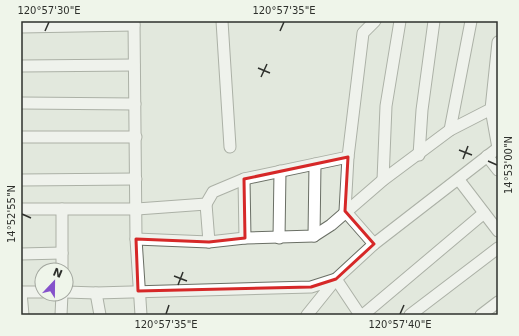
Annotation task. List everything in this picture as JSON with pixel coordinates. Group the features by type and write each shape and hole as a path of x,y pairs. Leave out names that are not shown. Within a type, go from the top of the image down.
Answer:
{"street":[{"path":"222,21 230,147"},
{"path":"374,244 345,211 348,157 363,33 375,21"},
{"path":"383,180 386,106 400,21"},
{"path":"419,155 422,110 434,21"},
{"path":"450,130 471,21"},
{"path":"21,27 134,23 137,209 136,239 138,290 141,315"},
{"path":"307,315 336,279 374,244 459,180 498,148 495,109 498,42"},
{"path":"21,66 134,65"},
{"path":"21,103 135,104"},
{"path":"136,239 209,242 245,238 314,236 331,224 383,180 419,155 450,130 495,109"},
{"path":"21,137 136,137"},
{"path":"487,156 498,170"},
{"path":"209,242 206,204 213,192 244,179 348,157"},
{"path":"314,164 314,236"},
{"path":"279,238 280,171"},
{"path":"21,180 136,179"},
{"path":"244,179 245,238"},
{"path":"459,180 498,231"},
{"path":"21,209 137,209 206,204"},
{"path":"62,209 62,262"},
{"path":"336,279 362,315 484,214"},
{"path":"410,315 498,248"},
{"path":"21,254 62,253"},
{"path":"74,292 96,293 138,290 311,287 336,279"},
{"path":"23,315 21,292 34,292"},
{"path":"96,293 100,315"},
{"path":"61,315 62,302"},
{"path":"480,315 498,302"}],"highlighted area":[{"path":"348,157 345,211 374,244 336,279 311,287 138,291 136,239 209,242 245,238 244,179"}]}
